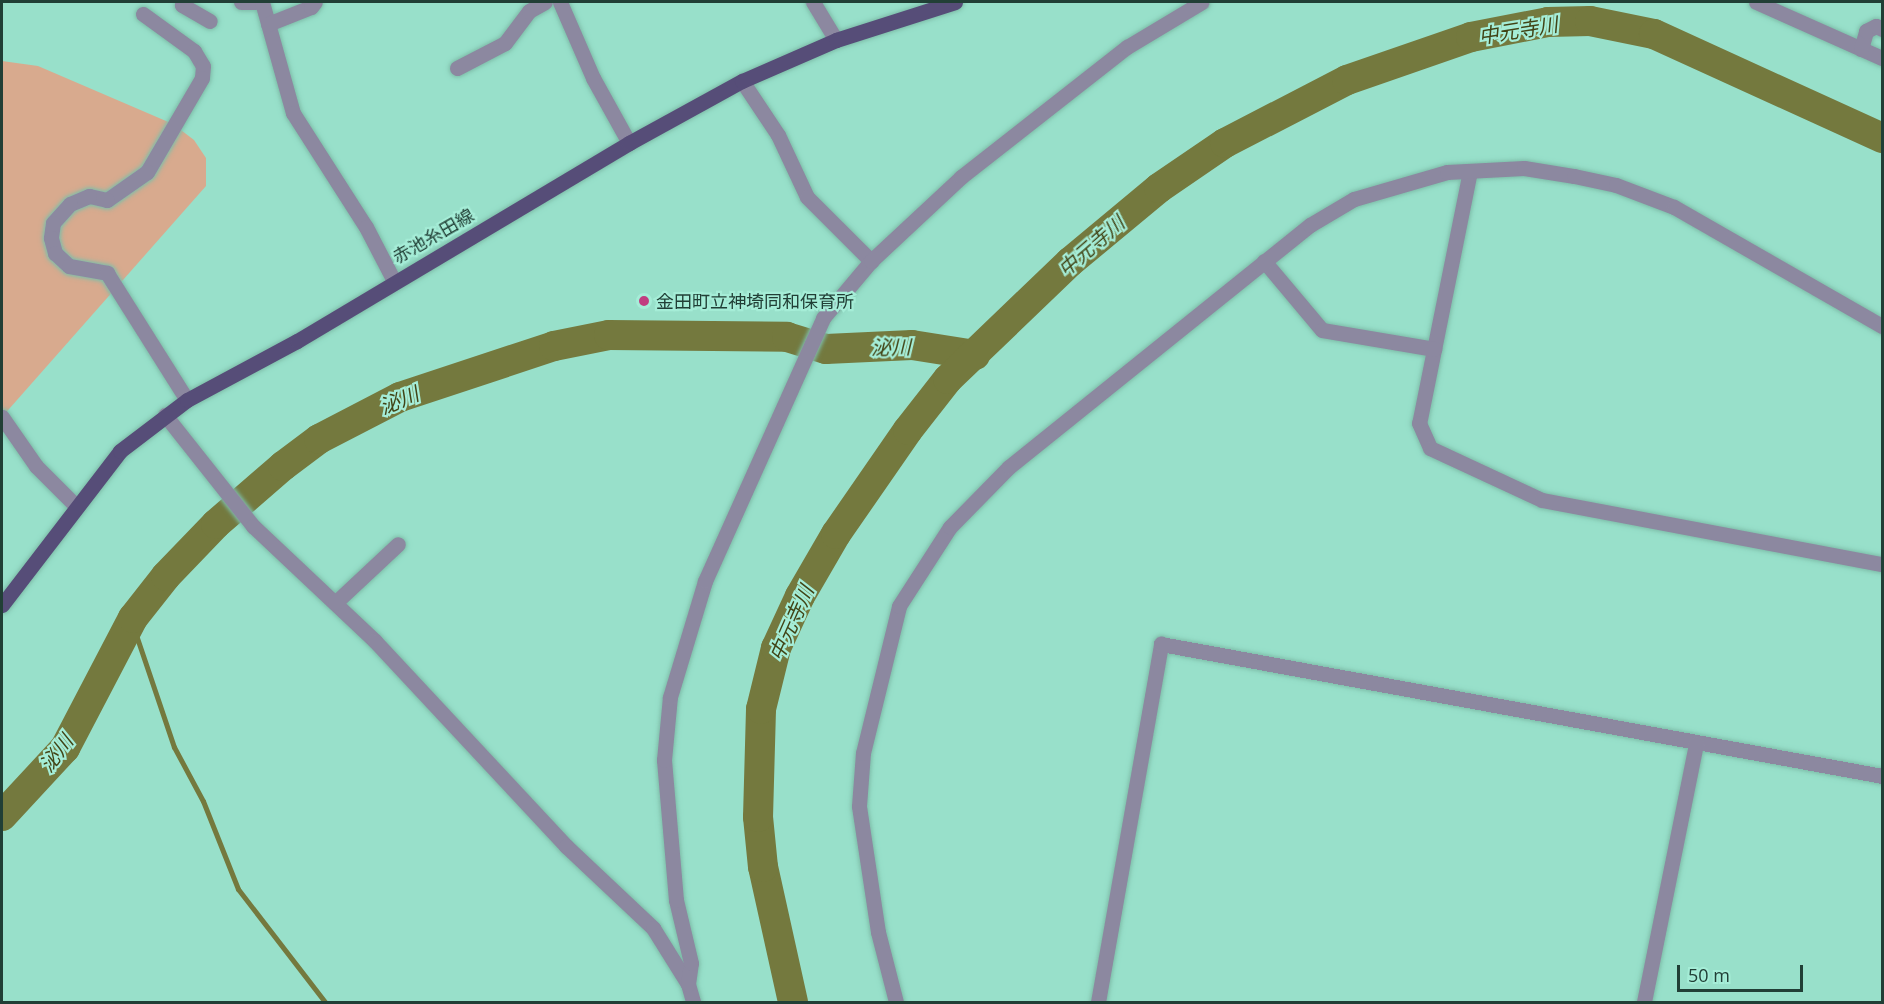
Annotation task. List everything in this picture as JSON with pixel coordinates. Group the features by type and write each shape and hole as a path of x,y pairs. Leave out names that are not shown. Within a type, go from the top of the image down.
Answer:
{"main road":[{"name":"赤池糸田線","path":"2,605 120,451 187,400 297,341 394,281 629,143 742,81 836,40 955,2"}],"street":[{"path":"183,2 182,5 210,21"},
{"path":"241,2 255,2"},
{"path":"262,2 293,113 366,227 394,281"},
{"path":"267,24 311,8 315,2"},
{"path":"457,68 505,43 529,11 545,2"},
{"path":"560,2 593,78 629,143"},
{"path":"813,2 836,40"},
{"path":"688,984 691,963 676,900 664,760 670,697 705,581 823,318 871,261 961,177 1030,119 1126,47 1202,2"},
{"path":"1756,2 1882,58"},
{"path":"143,14 194,51 203,66 202,78 147,172 106,200 89,196 70,204 53,223 51,238 55,253 69,266 107,273 187,400"},
{"path":"1861,49 1866,32 1876,26 1882,29"},
{"path":"742,81 778,135 807,197 871,261"},
{"path":"896,1002 878,932 859,806 863,753 899,606 950,527 1009,467 1310,225 1354,199 1447,172 1524,168 1564,174 1616,185 1674,207 1882,327"},
{"path":"1470,171 1419,423 1430,448 1542,500 1882,564"},
{"path":"1264,261 1322,330 1434,349"},
{"path":"165,415 253,526 335,603 566,846 653,928 688,984 693,1002"},
{"path":"2,417 36,466 77,507"},
{"path":"335,603 398,544"},
{"path":"1098,1002 1161,644 1882,776"},
{"path":"1644,1002 1696,743"}],"shaded area":[{"path":"2,61 38,66 173,124 194,140 206,158 206,186 2,417"}],"waterway":[{"name":"中元寺川","path":"793,1002 763,867 758,817 761,709 776,648 800,596 836,534 908,430 948,379 1070,262 1159,188 1225,143 1347,80 1471,37 1548,22 1590,21 1654,34 1882,138"},
{"name":"泌川","path":"2,816 65,748 133,618 166,576 216,524 283,466 319,439 400,397 554,346 609,335 787,337 826,349 912,345 975,355"},
{"path":"132,623 174,747 203,801 238,889 325,1002"}],"place":[{"name":"金田町立神埼同和保育所","path":"644,301"}]}
